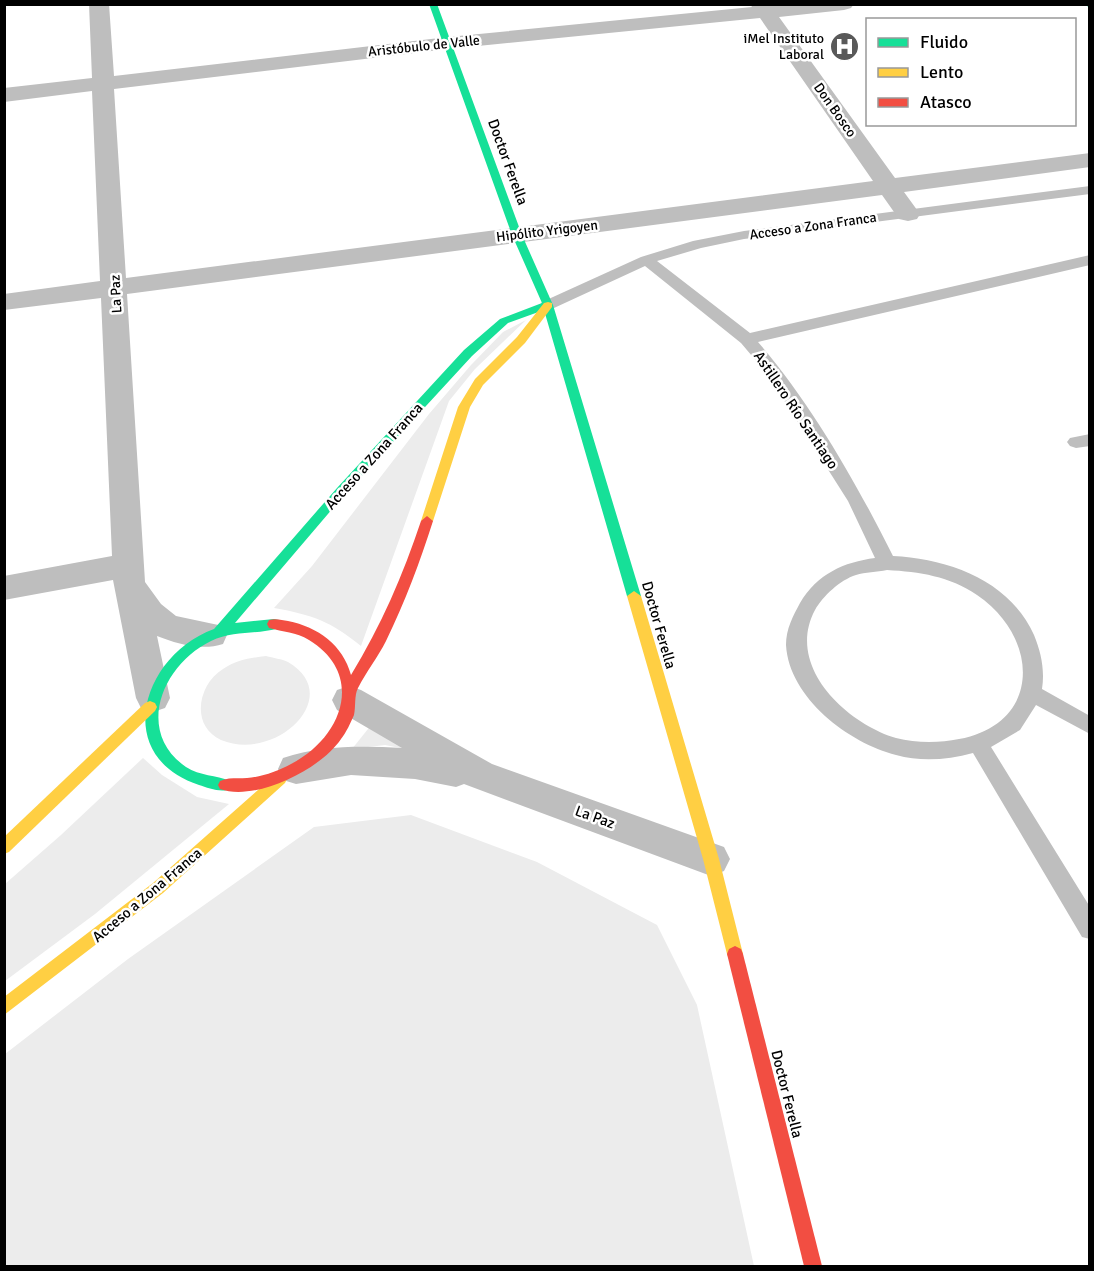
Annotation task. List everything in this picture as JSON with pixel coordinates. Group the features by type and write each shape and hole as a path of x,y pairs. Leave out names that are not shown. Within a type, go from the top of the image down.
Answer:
{"main road":[{"name":"Doctor Ferella","path":"433,4 517,235 548,305 711,859 813,1266"},
{"name":"Acceso a Zona Franca","path":"215,633 468,353 504,321 548,305"},
{"name":"Acceso a Zona Franca","path":"349,695 380,640 412,566 464,407 479,382 521,340 548,305"},
{"path":"4,847 152,702 165,673 177,658 215,633 242,625 274,624 303,630 327,644 343,665 349,695 346,715 334,739 312,761 290,773 250,785 216,784 186,775 164,757 152,733 152,702"},
{"name":"Acceso a Zona Franca","path":"4,1007 158,888 290,773"}],"street":[{"name":"La Paz","path":"99,4 129,574 152,702"},
{"name":"Aristóbulo de Valle","path":"4,95 448,43 763,9 844,4"},
{"name":"Don Bosco","path":"763,9 908,214"},
{"name":"Hipólito Yrigoyen","path":"4,302 1089,160"},
{"name":"La Paz","path":"129,574 149,615 166,628 215,633"},
{"path":"4,588 129,574"},
{"name":"La Paz","path":"349,695 479,775"},
{"name":"La Paz","path":"290,773 362,760 415,764 479,775 711,859"}],"lane":[{"name":"Acceso a Zona Franca","path":"548,305 646,260 698,244 744,235 1089,189"},
{"name":"Astillero Río Santiago","path":"646,260 747,339 774,371 856,500 887,563"},
{"path":"747,339 1089,261"},
{"path":"887,563 920,564 954,574 984,590 1010,612 1027,638 1035,665 1032,693 1021,714 1003,732 978,744 938,751 894,746 855,729 822,703 802,672 796,640 802,610 822,586 851,570 887,563"},
{"path":"1032,693 1089,726"},
{"path":"978,744 1089,929"}],"shaded area":[{"path":"526,320 475,369 449,401 361,646 340,630 320,620 274,608 312,566 429,414 471,365 503,332"},
{"path":"266,656 288,662 304,676 310,692 307,708 297,722 282,734 263,742 242,745 221,740 211,734 201,715 203,694 208,684 214,676 228,666"},
{"path":"372,724 426,753 385,745 352,749"},
{"path":"143,758 162,775 197,797 229,804 95,914 5,981 5,884"},
{"path":"411,815 537,862 657,925 697,1005 754,1266 5,1266 5,1054 128,959 314,827"}],"traffic: fast":[{"path":"433,4 517,235 548,305 634,596"},
{"path":"219,632 341,491 468,353 504,321 548,305"},
{"path":"225,785 186,774 165,757 155,740 151,722 153,704 159,685 169,668 198,642 216,633 235,628 274,624"}],"traffic: slow":[{"path":"427,521 464,407 479,382 521,340 548,305"},
{"path":"634,596 711,859 735,954"},
{"path":"4,847 150,707"},
{"path":"4,1007 158,888 280,779"}],"traffic: jam":[{"path":"350,689 380,640 412,566 427,521"},
{"path":"225,785 249,785 274,779 298,768 319,754 336,735 347,714 349,691 342,666 335,654 307,633 274,624"},
{"path":"735,954 813,1266"}],"place":[{"name":"iMel Instituto Laboral","path":"845,46"}]}
